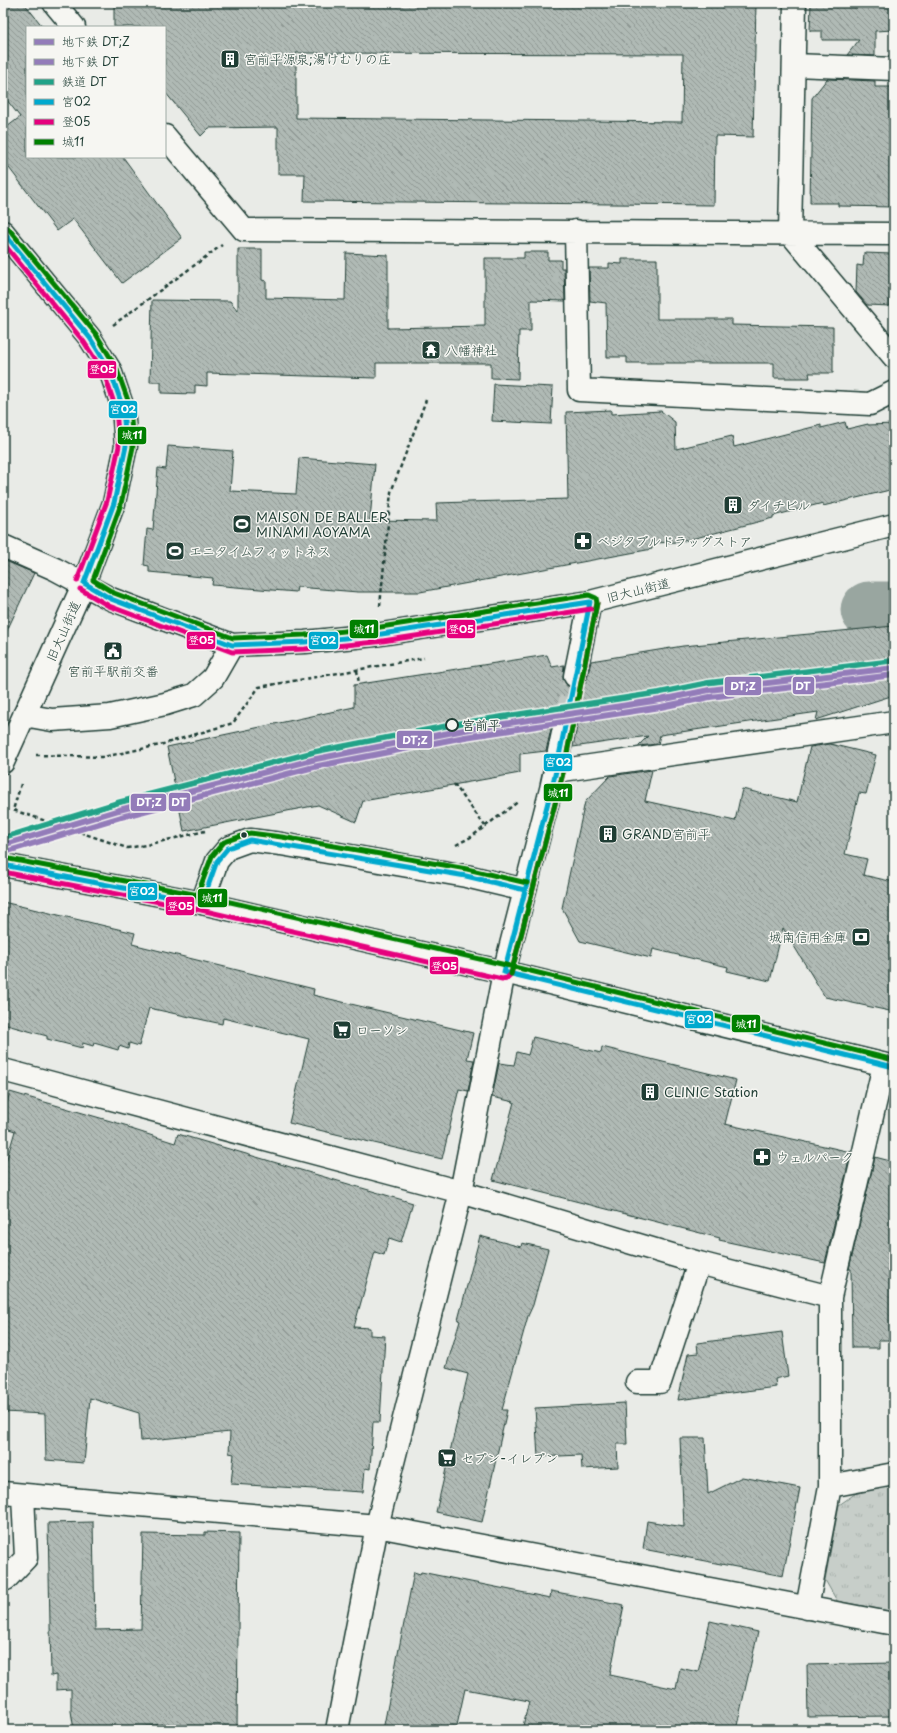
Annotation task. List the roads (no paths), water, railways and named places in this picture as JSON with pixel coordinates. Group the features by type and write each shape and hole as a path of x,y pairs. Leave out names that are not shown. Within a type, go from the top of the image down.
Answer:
{"street":[{"path":"54,3 73,26"},
{"path":"795,3 790,233 894,357"},
{"path":"794,65 894,69"},
{"path":"166,137 244,230 894,234"},
{"path":"576,231 579,390 870,404 894,392"},
{"path":"3,232 90,338 110,370 122,408 126,446 114,503 84,583 3,546"},
{"name":"旧大山街道","path":"3,762 84,583 111,599 232,645 305,642 375,635 590,602 894,525"},
{"path":"575,676 590,602"},
{"path":"24,715 52,720 110,716 165,704 194,695 213,678 232,645"},
{"path":"337,1730 377,1526 461,1192 504,972 556,771 566,719"},
{"path":"556,771 894,722"},
{"path":"202,903 216,861 228,848 250,840 466,876 525,890"},
{"path":"3,865 202,903 504,972 889,1066 830,1297 830,1486 807,1608"},
{"path":"3,1070 461,1192 699,1264 830,1297"},
{"path":"637,1382 660,1382 699,1264"},
{"path":"830,1486 894,1474"},
{"path":"3,1580 6,1579 26,1558 13,1494 377,1526 894,1624"}],"waterway":[{"path":"869,610 894,610"}],"tunnel":[{"path":"566,719 575,676"}],"metro line":[{"name":"DT;Z","path":"3,845 119,810 316,759 464,730 660,700 709,690 894,668"},
{"name":"DT","path":"5,852 121,817 318,766 465,737 661,707 710,697 894,675"}],"rail line":[{"name":"DT","path":"3,838 117,803 315,752 463,723 659,693 708,683 893,661"}],"place":[{"name":"宮前平源泉;湯けむりの庄","path":"230,59"},
{"name":"八幡神社","path":"431,350"},
{"name":"ダイチビル","path":"733,505"},
{"name":"MAISON DE BALLER MINAMI AOYAMA","path":"242,524"},
{"name":"ベジタブルドラッグストア","path":"583,541"},
{"name":"エニタイムフィットネス","path":"175,551"},
{"name":"宮前平駅前交番","path":"113,651"},
{"name":"宮前平","path":"452,725"},
{"name":"GRAND宮前平","path":"608,834"},
{"name":"城南信用金庫","path":"861,937"},
{"name":"ローソン","path":"342,1030"},
{"name":"CLINIC Station","path":"650,1092"},
{"name":"ウェルパーク","path":"762,1157"},
{"name":"セブン-イレブン","path":"447,1458"}]}
